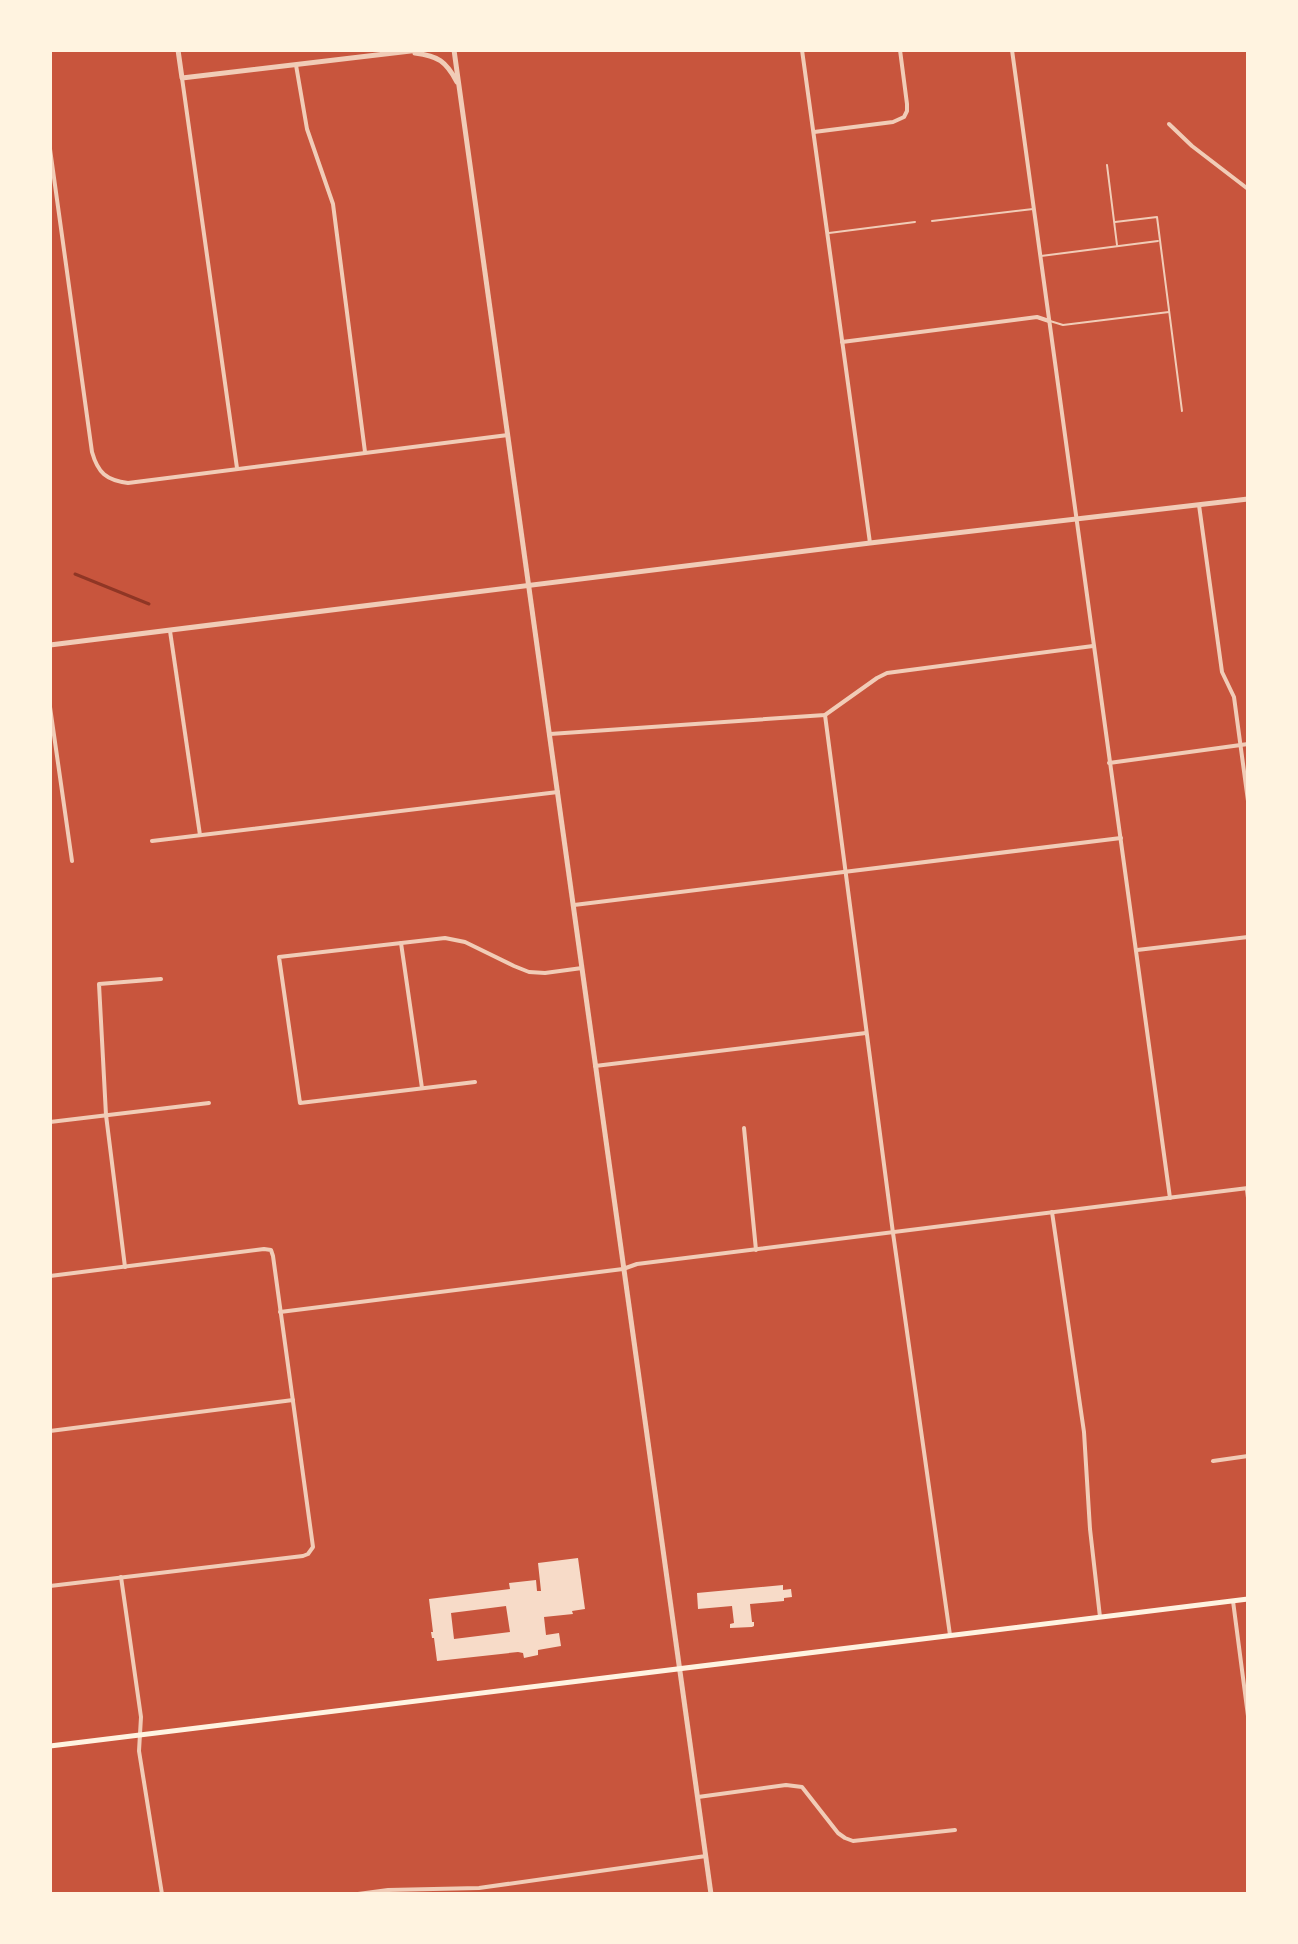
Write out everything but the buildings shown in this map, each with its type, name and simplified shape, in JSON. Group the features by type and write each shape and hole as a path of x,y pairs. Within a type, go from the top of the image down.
{"main road":[{"path":"50,1746 1248,1599"}],"street":[{"path":"178,50 237,468"},
{"path":"182,78 419,50"},
{"path":"454,50 711,1894"},
{"path":"802,50 870,543"},
{"path":"814,132 893,122 904,117 907,104 900,50"},
{"path":"1012,50 1170,1198"},
{"path":"406,52 438,58 451,70 459,85"},
{"path":"296,65 307,129 333,204 365,452"},
{"path":"1169,124 1248,189"},
{"path":"50,149 90,437 96,465 104,475 114,481 128,483 508,435"},
{"path":"842,342 1037,317 1049,321"},
{"path":"50,645 1248,499"},
{"path":"1199,505 1222,672 1234,697 1248,801"},
{"path":"170,631 200,835"},
{"path":"550,734 825,715 887,673 1093,646"},
{"path":"50,707 72,861"},
{"path":"825,715 950,1635"},
{"path":"1109,763 1248,744"},
{"path":"152,841 558,792"},
{"path":"574,905 1121,838"},
{"path":"1137,950 1248,937"},
{"path":"475,1082 300,1103 279,957 445,938 465,942 529,972 582,968"},
{"path":"401,943 422,1088"},
{"path":"125,1267 106,1115 99,984 161,979"},
{"path":"595,1066 866,1033"},
{"path":"50,1122 209,1103"},
{"path":"744,1128 756,1250"},
{"path":"280,1312 1247,1188"},
{"path":"1052,1212 1084,1432 1100,1617"},
{"path":"50,1276 271,1250 313,1543 311,1551 303,1556 50,1586"},
{"path":"50,1431 293,1400"},
{"path":"1213,1461 1248,1456"},
{"path":"121,1577 141,1717 139,1751 162,1894"},
{"path":"1233,1601 1248,1716"},
{"path":"698,1797 786,1785 802,1787 838,1833 853,1841 955,1830"},
{"path":"358,1894 388,1890 479,1888 706,1856"}],"lane":[{"path":"1107,165 1118,246"},
{"path":"932,221 1033,209"},
{"path":"1115,222 1157,217 1182,411"},
{"path":"828,233 915,222"},
{"path":"1040,256 1160,241"},
{"path":"1049,321 1063,325 1169,312"},
{"path":"1247,1188 1248,1206"}],"waterway":[{"path":"75,574 149,604"}]}
